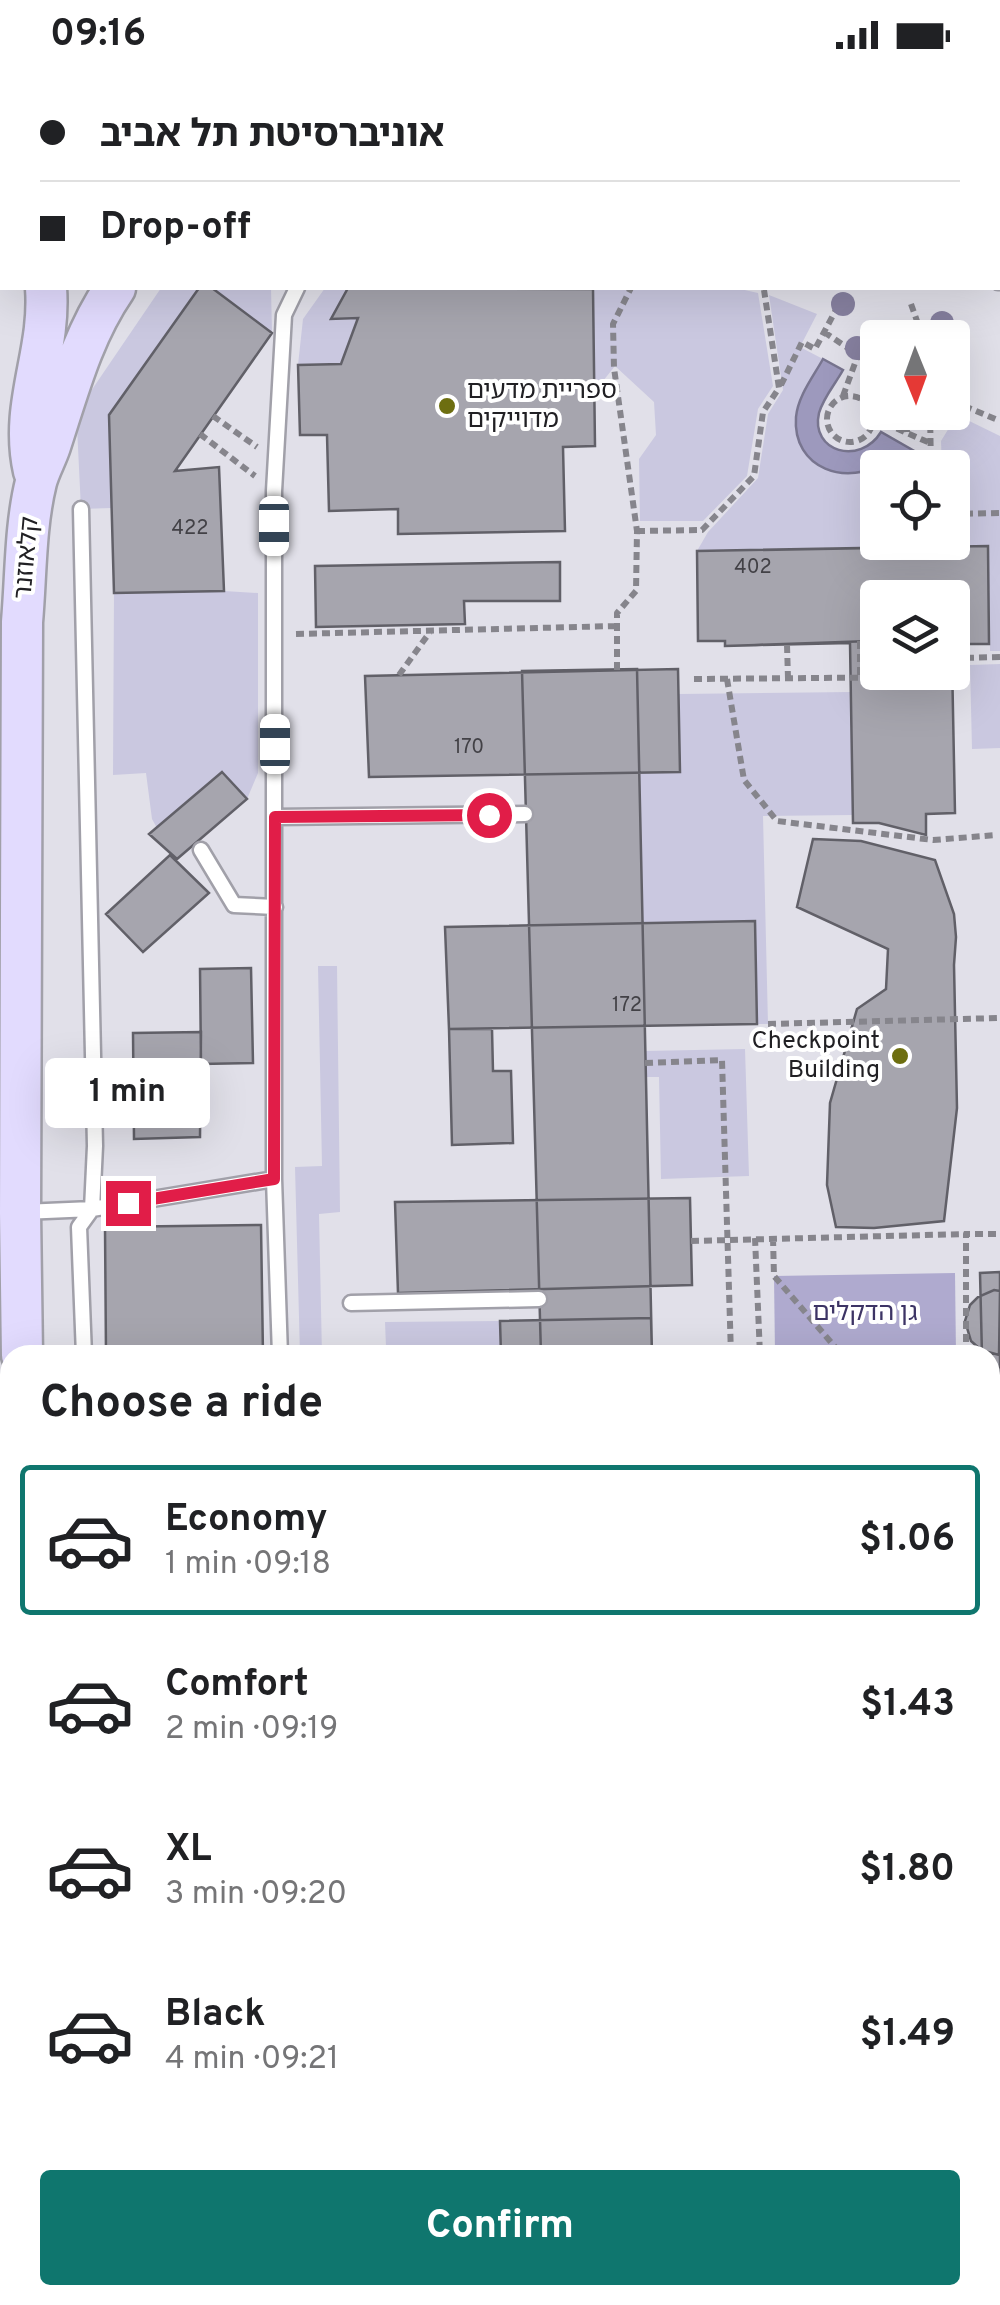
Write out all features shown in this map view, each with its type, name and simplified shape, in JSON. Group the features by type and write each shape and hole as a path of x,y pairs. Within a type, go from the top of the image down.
{"street":[{"name":"קלאוזנר","path":"36,482 28,448 29,407 42,353 46,290"},
{"name":"קלאוזנר","path":"22,1345 11,850 22,622 36,482 78,357 114,290"}],"lane":[{"path":"280,1345 274,1179 276,461 284,315 296,290"},
{"path":"81,509 95,1146 92,1209 80,1227 84,1345"},
{"path":"275,817 525,814"},
{"path":"201,850 234,905 275,907"},
{"path":"20,1213 92,1209 274,1179"},
{"path":"352,1303 539,1299"}],"path":[{"path":"617,670 617,613 636,591 636,531 614,368 613,324 630,290"},
{"path":"764,290 779,388"},
{"path":"911,304 916,320"},
{"path":"636,531 702,530 754,476 763,412 802,342 815,349 838,308"},
{"path":"824,332 858,355 842,398"},
{"path":"860,398 842,398 834,403 827,416 829,429 840,440 855,442 869,430"},
{"path":"970,408 1000,421"},
{"path":"213,416 276,461"},
{"path":"901,430 930,442"},
{"path":"930,430 930,450"},
{"path":"200,434 249,472"},
{"path":"970,514 1000,513"},
{"path":"275,634 617,626"},
{"path":"398,675 430,631"},
{"path":"787,644 788,678"},
{"path":"970,658 1000,657"},
{"path":"694,680 860,678"},
{"path":"727,679 744,780 776,821 933,840 996,836"},
{"path":"768,1024 999,1018"},
{"path":"645,1063 722,1060 731,1345"},
{"path":"966,1234 966,1345"},
{"path":"692,1241 1000,1234"},
{"path":"754,1238 759,1345"},
{"path":"773,1238 774,1276 833,1345"}],"shaded area":[{"path":"160,290 198,290 109,415 111,508 81,509 77,427 91,391"},
{"path":"215,290 271,290 272,333"},
{"path":"324,290 347,290 332,319 358,318 341,364 298,365 303,319"},
{"path":"593,290 758,293 773,386 758,409 747,476 703,521 640,521 639,459 656,435 654,402 615,366 595,391"},
{"path":"769,295 817,314 800,347 823,359 798,407 796,425 799,441 816,463 843,472 860,471 860,548 697,551 708,532 758,478 768,414 783,390"},
{"path":"823,359 843,370 819,413 818,426 829,445 839,450 861,449 881,432 912,450 860,450 860,472 825,469 803,450 797,435 797,409"},
{"path":"970,421 1000,436 1000,651 990,651 988,546 970,546 970,450 941,450 941,441 948,430 970,430"},
{"path":"114,593 258,593 258,773 247,799 222,772 157,828 152,819 146,773 113,775"},
{"path":"1000,664 1000,748 972,749 970,665"},
{"path":"851,692 853,815 763,816 768,1024 757,1024 755,921 642,923 639,772 680,771 679,694"},
{"path":"318,966 337,966 340,1212 319,1214 322,1345 300,1345 295,1167 322,1166"},
{"path":"745,1049 749,1176 661,1179 659,1077 645,1077 645,1051"},
{"path":"500,1321 501,1345 386,1345 385,1322"}],"green space":[{"name":"גן הדקלים","path":"955,1273 956,1345 775,1345 774,1276"}],"building":[{"path":"198,290 215,290 272,333 175,471 219,467 224,591 114,593 109,415"},
{"name":"ספריית מדעים מדוייקים","path":"347,290 593,290 595,446 563,447 565,531 398,534 398,509 329,511 327,435 300,435 298,365 341,364 358,318 331,319"},
{"path":"970,546 988,546 989,644 970,644 970,580 860,580 860,690 953,690 955,813 926,814 926,835 879,823 853,823 850,643 725,646 725,641 698,641 697,551 860,548 860,560 970,560"},
{"path":"970,546 988,546 989,644 970,644 970,580 860,580 860,641 725,646 725,641 698,641 697,551 860,548 860,560 970,560"},
{"path":"560,562 560,601 464,601 465,624 316,627 315,566"},
{"path":"637,669 652,1345 541,1345 522,671"},
{"path":"678,669 680,772 369,777 365,676"},
{"path":"222,772 247,799 177,859 149,834"},
{"name":"Checkpoint Building","path":"813,839 861,841 935,860 954,914 957,1108 944,1221 874,1228 836,1227 827,1185 830,1103 857,1009 886,989 888,949 797,907"},
{"path":"170,855 209,893 143,952 106,914"},
{"path":"755,921 757,1024 449,1029 445,927"},
{"path":"251,968 253,1063 201,1064 200,969"},
{"path":"449,1029 492,1029 493,1071 511,1071 513,1143 452,1145"},
{"path":"201,1032 200,1137 134,1139 133,1033"},
{"path":"690,1198 692,1285 398,1293 395,1202"},
{"path":"261,1225 263,1345 106,1345 105,1227"},
{"path":"1000,1272 1000,1345 982,1345 980,1273"},
{"path":"1000,1291 999,1345 975,1345 971,1341 965,1321 970,1305 978,1297"},
{"path":"651,1318 652,1345 501,1345 500,1321"}],"place":[{"name":"ספריית מדעים מדוייקים","path":"447,406"},
{"name":"Checkpoint Building","path":"900,1056"}],"route":[{"path":"128,1203 274,1179 275,817 489,815"}]}
